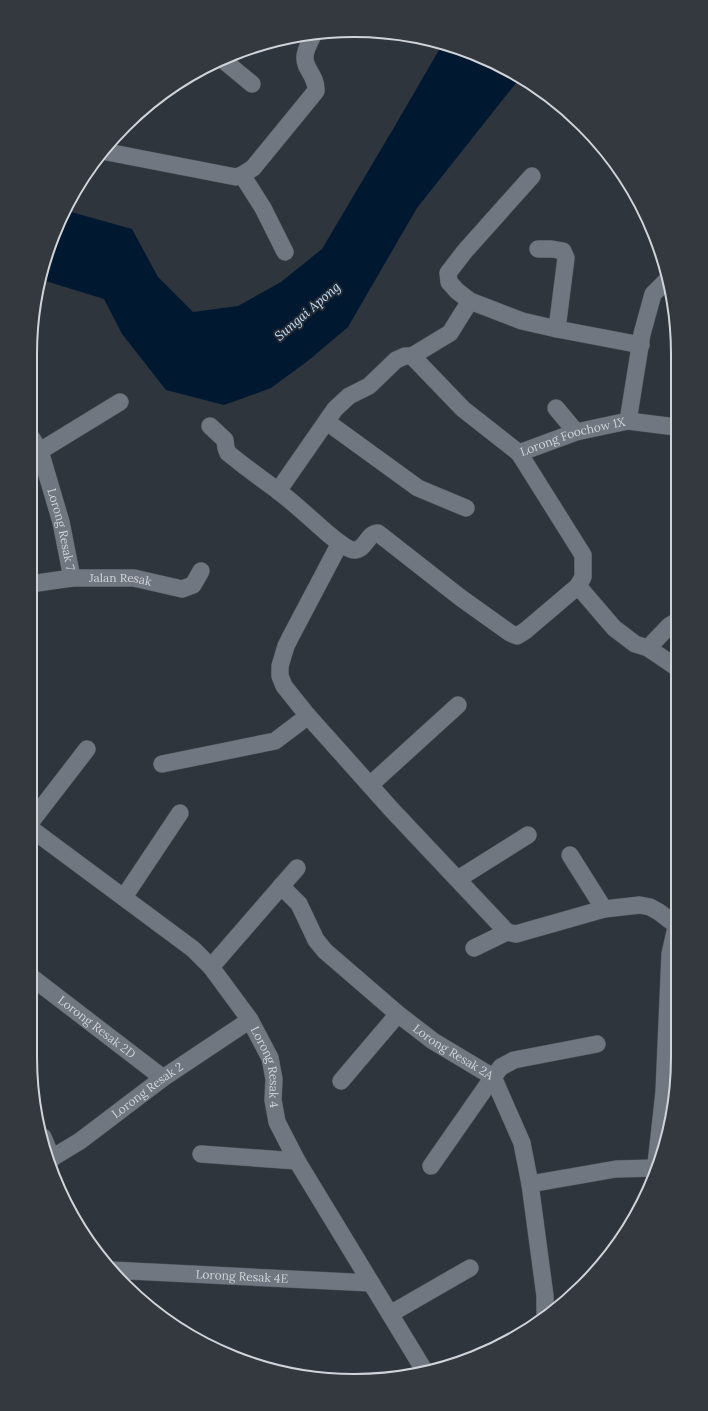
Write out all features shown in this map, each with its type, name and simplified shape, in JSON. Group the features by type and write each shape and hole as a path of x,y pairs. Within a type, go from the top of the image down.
{"street":[{"path":"110,153 236,177 242,175 253,168 316,91 315,80 305,61 305,56 311,40"},
{"path":"227,64 252,84"},
{"path":"242,175 263,208 285,252"},
{"path":"532,176 465,251 448,273 449,282 457,291 470,301 522,321 641,345"},
{"path":"538,249 563,251 566,258 557,329"},
{"path":"628,421 642,334 654,294 663,284"},
{"path":"278,491 336,409 349,396 369,386 396,360 404,356 412,356 450,333 470,301"},
{"name":"Lorong Foochow 1X","path":"412,356 463,409 519,453 576,432 628,421 671,426"},
{"path":"40,451 120,402"},
{"path":"556,408 576,432"},
{"path":"327,422 418,488 466,508"},
{"path":"210,426 225,440 228,453 278,491 340,543 348,548 357,550 363,546 374,533 378,533 467,602 510,633 517,636 525,631 578,586 583,577 583,555 519,453"},
{"name":"Lorong Resak 7","path":"37,446 40,451 61,522 72,578"},
{"path":"340,543 286,646 280,666 280,676 284,686 308,716 507,932 516,934 604,909 640,905 650,907 671,920"},
{"name":"Jalan Resak","path":"37,583 72,578 134,578 182,589 193,584 201,570"},
{"path":"578,586 614,628 635,644 648,648 671,664"},
{"path":"648,648 671,625"},
{"path":"370,785 458,705"},
{"path":"162,764 275,741 308,716"},
{"path":"37,814 87,748"},
{"path":"124,897 180,813"},
{"name":"Lorong Resak 4","path":"37,833 193,949 211,967 250,1020 270,1058 274,1079 273,1100 277,1122 297,1161 422,1367"},
{"path":"458,879 528,835"},
{"path":"570,855 604,909"},
{"path":"211,967 297,868"},
{"name":"Lorong Resak 2A","path":"281,886 299,904 316,940 325,951 398,1014 433,1041 493,1077 522,1143 530,1184 546,1309"},
{"path":"474,948 507,932"},
{"path":"658,1147 664,1092 671,949"},
{"name":"Lorong Resak 2D","path":"37,981 164,1078"},
{"path":"341,1081 398,1014"},
{"name":"Lorong Resak 2","path":"54,1158 80,1141 164,1078 250,1020"},
{"path":"431,1166 501,1067 514,1060 597,1044"},
{"path":"201,1154 297,1161"},
{"path":"530,1184 616,1169 650,1170"},
{"path":"390,1314 470,1268"},
{"name":"Lorong Resak 4E","path":"120,1270 371,1283"}],"water":[{"name":"Sungai Apong","path":"439,49 475,61 517,82 417,208 348,327 309,360 271,388 224,405 166,390 122,334 104,299 46,281 54,252 71,212 132,229 158,277 193,312 238,306 281,282 322,249"}]}
